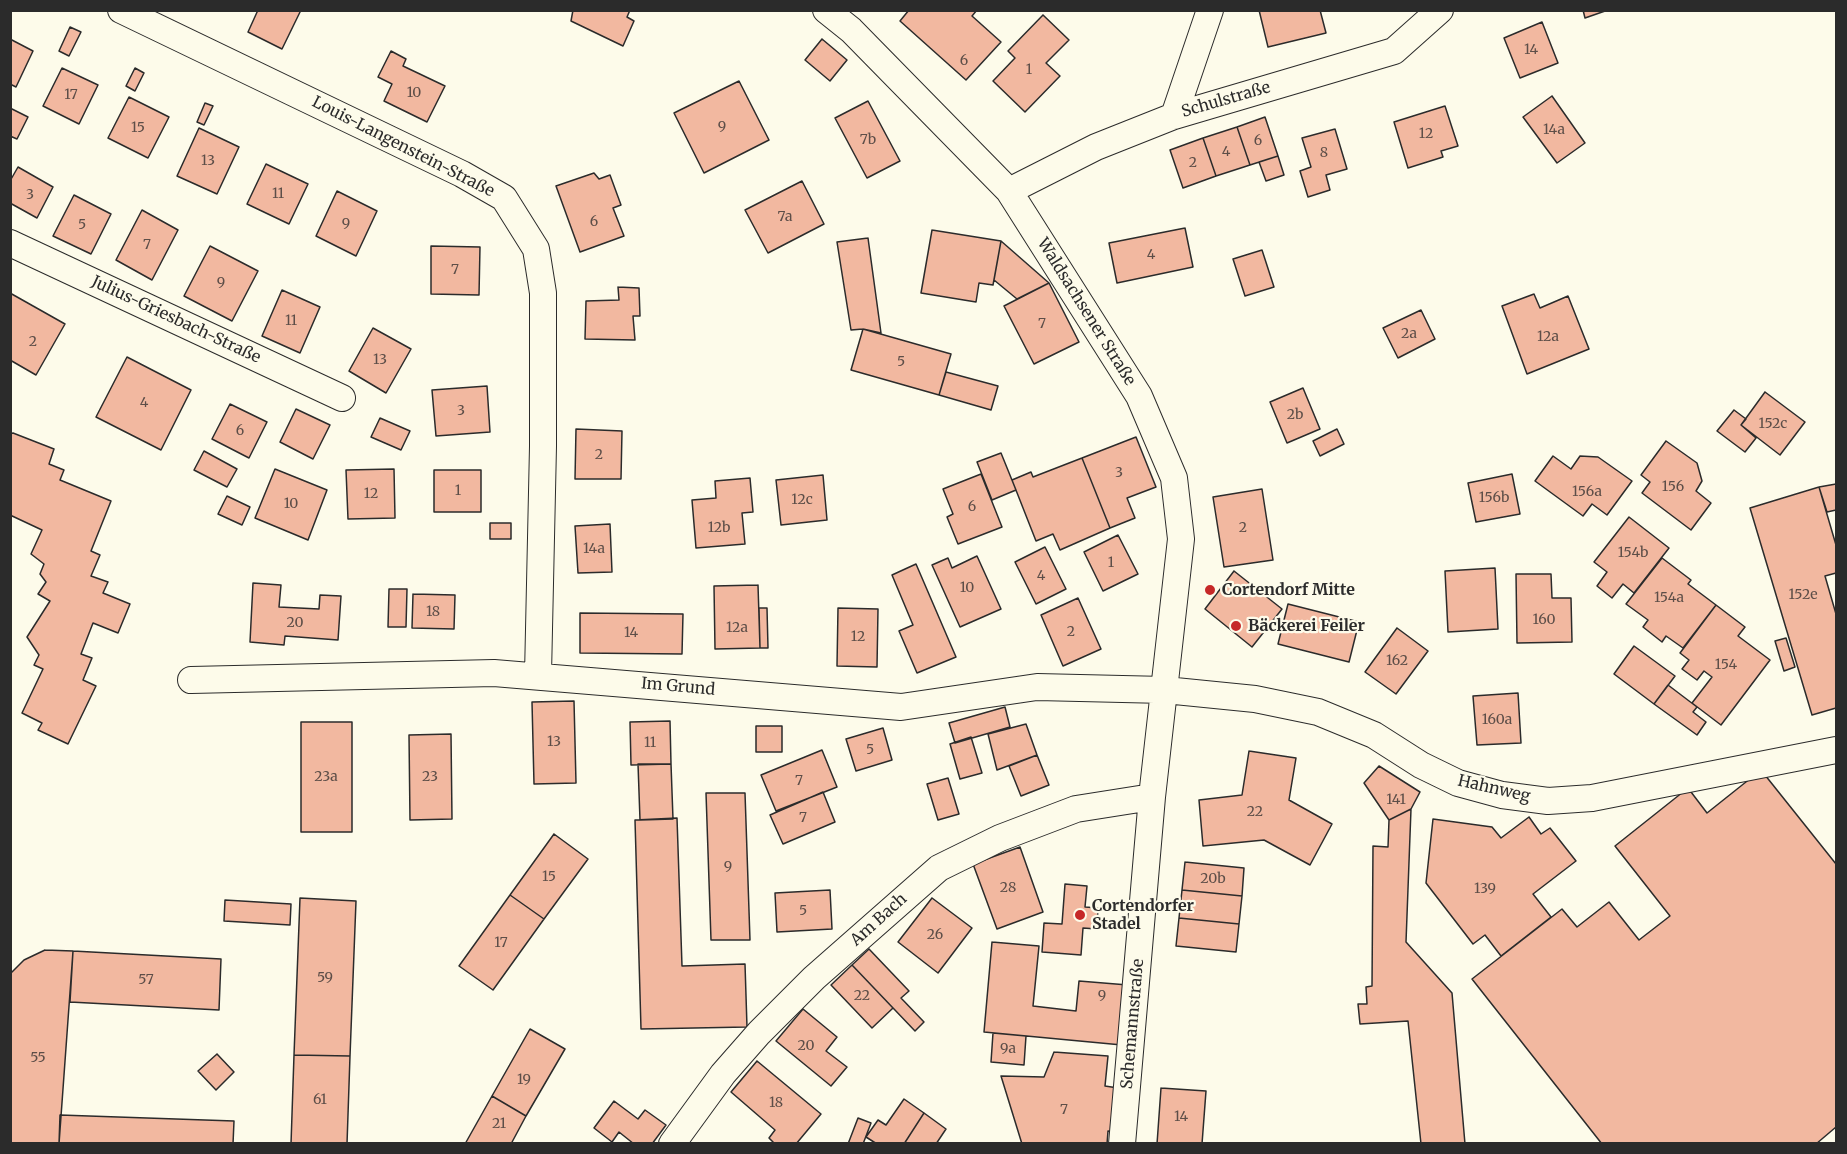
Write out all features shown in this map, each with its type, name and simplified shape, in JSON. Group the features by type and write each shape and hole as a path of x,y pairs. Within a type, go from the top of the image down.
{"street":[{"name":"Louis-Langenstein-Straße","path":"121,10 462,174 504,198 536,249 543,293 543,446 538,675"},
{"name":"Waldsachsener Straße","path":"826,10 851,30 1009,191 1139,396 1174,478 1180,539 1165,690"},
{"path":"1174,116 1210,10"},
{"name":"Schulstraße","path":"1009,191 1095,147 1174,116 1394,51 1440,10"},
{"name":"Julius-Griesbach-Straße","path":"10,243 342,398"},
{"name":"Im Grund","path":"190,680 538,675 901,707 1036,687 1165,690"},
{"name":"Hahnweg","path":"1165,690 1255,699 1318,712 1374,735 1421,765 1458,783 1502,795 1548,801 1592,798 1836,750"},
{"name":"Schemannstraße","path":"1122,1143 1152,797 1165,690"},
{"name":"Am Bach","path":"672,1143 723,1074 759,1033 814,978 939,868 1000,838 1076,809 1152,797"}],"building":[{"path":"258,10 301,10 282,49 248,32"},
{"path":"573,10 630,10 627,17 634,21 623,46 571,21"},
{"path":"909,10 977,10 972,16 1001,42 966,80 900,21"},
{"path":"1259,10 1320,10 1326,33 1268,47"},
{"path":"1583,10 1608,10 1585,18"},
{"path":"1043,15 1069,40 1046,63 1060,76 1025,112 993,81 1015,58 1008,51"},
{"path":"1542,22 1558,63 1520,78 1504,38"},
{"path":"70,27 81,32 69,56 59,51"},
{"path":"10,39 33,51 16,87 10,84"},
{"path":"822,39 847,60 830,81 805,60"},
{"path":"391,51 406,59 403,66 445,86 427,122 384,101 392,84 378,77"},
{"path":"62,68 98,85 79,124 43,106"},
{"path":"135,68 144,73 135,91 126,86"},
{"path":"739,81 769,140 704,173 674,113"},
{"path":"1552,96 1585,143 1557,163 1523,117"},
{"path":"129,97 169,117 148,158 108,138"},
{"path":"868,101 900,161 867,178 835,118"},
{"path":"205,103 213,106 204,125 197,122"},
{"path":"1445,106 1458,146 1441,151 1443,157 1408,168 1394,122"},
{"path":"10,108 28,117 17,139 10,136"},
{"path":"1265,117 1278,156 1250,165 1237,127"},
{"path":"1237,127 1250,165 1216,176 1203,138"},
{"path":"199,128 239,147 217,194 177,176"},
{"path":"1335,129 1347,169 1326,175 1330,190 1308,197 1300,171 1311,167 1302,138"},
{"path":"1203,138 1216,176 1183,188 1170,150"},
{"path":"1278,156 1284,175 1266,181 1259,162"},
{"path":"266,164 308,184 289,224 247,204"},
{"path":"18,167 53,187 37,218 10,203 10,181"},
{"path":"594,173 599,179 610,175 621,205 613,208 624,236 580,252 556,186"},
{"path":"802,181 824,224 768,253 745,210"},
{"path":"337,191 377,211 356,256 316,236"},
{"path":"74,195 111,214 91,254 53,236"},
{"path":"142,210 178,230 152,280 116,260"},
{"path":"1185,228 1193,267 1117,283 1109,243"},
{"path":"932,230 1001,241 993,285 979,283 976,302 921,293"},
{"path":"868,238 881,333 863,329 851,330 837,242"},
{"path":"1001,241 1049,283 1017,299 994,280"},
{"path":"210,246 258,271 232,321 184,296"},
{"path":"431,246 480,247 479,295 431,294"},
{"path":"1262,250 1274,287 1245,296 1233,259"},
{"path":"1049,283 1079,342 1034,364 1004,306"},
{"path":"618,287 639,288 640,316 633,316 635,340 585,339 586,301 619,300"},
{"path":"282,290 320,307 300,353 262,336"},
{"path":"10,293 65,324 36,375 10,360"},
{"path":"1534,294 1540,308 1568,296 1589,349 1527,374 1502,306"},
{"path":"1421,310 1435,339 1398,358 1383,328"},
{"path":"373,328 411,349 386,393 349,371"},
{"path":"863,329 951,354 939,395 851,370"},
{"path":"127,357 191,390 161,450 96,417"},
{"path":"946,372 998,386 991,410 939,395"},
{"path":"487,386 490,432 436,436 432,390"},
{"path":"1303,388 1320,429 1287,443 1270,402"},
{"path":"1765,392 1805,422 1780,455 1741,425"},
{"path":"230,404 267,422 249,458 212,439"},
{"path":"296,409 330,425 313,459 280,442"},
{"path":"1734,410 1746,419 1741,425 1756,438 1745,452 1717,431"},
{"path":"380,418 410,431 401,450 371,437"},
{"path":"576,429 622,431 621,479 575,479"},
{"path":"1337,429 1344,444 1320,456 1313,441"},
{"path":"13,433 54,449 49,464 64,470 60,480 111,501 91,551 100,555 91,576 108,582 103,593 130,604 118,633 93,623 81,654 92,658 83,680 96,686 68,744 38,730 42,723 22,713 43,669 34,665 39,655 27,637 50,601 38,594 46,582 40,574 44,564 31,554 42,530 10,515 10,434"},
{"path":"1136,437 1156,487 1127,498 1135,518 1110,528 1082,458"},
{"path":"1666,441 1697,463 1702,481 1696,491 1711,503 1691,530 1642,493 1650,482 1641,475"},
{"path":"204,451 237,469 227,487 194,470"},
{"path":"1001,453 1016,490 992,500 977,462"},
{"path":"1553,456 1571,469 1580,456 1598,457 1632,481 1607,515 1592,504 1583,516 1535,481"},
{"path":"1082,458 1110,528 1060,550 1053,534 1036,541 1012,480 1031,472 1033,477"},
{"path":"275,469 327,490 308,540 255,518"},
{"path":"394,469 395,518 348,519 346,470"},
{"path":"434,470 481,470 481,512 434,512"},
{"path":"981,474 1002,527 958,544 947,517 953,514 943,489"},
{"path":"1512,474 1520,514 1476,522 1468,483"},
{"path":"823,475 827,520 781,525 776,480"},
{"path":"750,478 753,512 742,513 745,544 696,548 692,500 716,498 715,481"},
{"path":"1836,484 1836,510 1827,512 1819,487"},
{"path":"1819,487 1836,545 1836,573 1825,576 1836,614 1836,708 1812,715 1750,508"},
{"path":"1262,489 1273,560 1224,567 1213,497"},
{"path":"227,496 250,507 242,525 218,514"},
{"path":"1629,517 1669,548 1634,593 1623,584 1612,598 1597,586 1607,572 1594,562"},
{"path":"490,523 511,523 511,539 490,539"},
{"path":"610,524 612,572 578,573 575,526"},
{"path":"1118,535 1138,574 1103,591 1084,552"},
{"path":"1045,547 1066,589 1036,604 1015,562"},
{"path":"977,556 1001,609 960,627 932,565 948,558 952,568"},
{"path":"1662,558 1691,580 1688,584 1716,605 1683,648 1666,636 1662,642 1643,627 1648,620 1626,604"},
{"path":"916,564 956,657 917,673 899,631 913,625 892,575"},
{"path":"1495,568 1498,629 1448,632 1445,571"},
{"path":"1234,571 1282,609 1252,647 1205,609"},
{"path":"1516,574 1551,574 1552,598 1571,598 1572,642 1517,643"},
{"path":"253,583 281,585 279,607 319,609 320,595 341,596 338,640 285,636 284,645 250,642"},
{"path":"758,585 760,648 715,649 714,586"},
{"path":"389,589 407,589 406,627 388,627"},
{"path":"413,594 455,595 454,629 412,628"},
{"path":"1078,598 1101,649 1063,666 1041,615"},
{"path":"1288,604 1359,622 1349,662 1278,644"},
{"path":"1716,605 1745,627 1738,636 1770,660 1721,725 1692,703 1712,677 1704,671 1697,680 1682,669 1689,660 1680,653"},
{"path":"759,608 767,608 768,648 760,648"},
{"path":"838,608 878,609 877,667 837,666"},
{"path":"580,613 683,614 682,654 580,653"},
{"path":"1397,628 1428,651 1396,694 1365,672"},
{"path":"1786,638 1795,667 1784,671 1775,641"},
{"path":"1634,646 1675,676 1654,704 1614,674"},
{"path":"1668,685 1697,707 1693,712 1706,722 1697,735 1654,704"},
{"path":"1518,693 1521,743 1477,745 1473,696"},
{"path":"574,701 576,783 534,784 532,702"},
{"path":"1005,707 1010,727 955,743 949,723"},
{"path":"670,721 671,764 631,765 630,722"},
{"path":"301,722 352,722 352,832 301,832"},
{"path":"1026,724 1037,755 997,770 988,734"},
{"path":"756,726 782,726 782,752 756,752"},
{"path":"883,728 892,760 856,771 846,739"},
{"path":"451,734 452,819 410,820 409,735"},
{"path":"971,737 982,773 960,779 950,744"},
{"path":"822,750 837,787 776,811 761,775"},
{"path":"1249,751 1296,758 1289,800 1332,824 1310,865 1264,840 1203,846 1199,800 1242,795"},
{"path":"1037,755 1049,785 1021,796 1009,766"},
{"path":"638,764 671,764 673,819 640,820"},
{"path":"1379,766 1420,792 1411,809 1389,820 1364,783"},
{"path":"1761,770 1836,864 1836,1127 1816,1144 1602,1144 1472,979 1562,909 1577,927 1609,902 1639,940 1670,916 1615,846 1688,788 1707,813"},
{"path":"948,778 959,814 938,820 927,784"},
{"path":"823,792 835,822 783,844 770,815"},
{"path":"706,793 745,793 750,940 711,940"},
{"path":"1411,809 1406,942 1452,993 1465,1144 1421,1144 1408,1021 1360,1024 1358,1004 1367,1004 1366,987 1372,986 1373,846 1388,847 1389,820"},
{"path":"1529,817 1541,834 1550,828 1576,861 1533,894 1551,917 1501,956 1485,935 1473,944 1426,883 1433,819 1492,827 1501,838"},
{"path":"677,818 682,966 745,964 747,1027 641,1029 635,820"},
{"path":"554,834 588,859 544,919 510,895"},
{"path":"1020,847 1043,912 997,929 973,864"},
{"path":"1185,862 1244,868 1242,896 1182,890"},
{"name":"Cortendorfer Stadel","path":"1065,884 1087,886 1085,907 1098,908 1097,929 1083,928 1081,955 1042,952 1044,923 1062,924"},
{"path":"830,890 832,929 777,932 775,893"},
{"path":"1182,890 1242,896 1239,924 1179,918"},
{"path":"510,895 544,919 493,990 459,966"},
{"path":"300,898 356,901 350,1056 294,1055"},
{"path":"932,898 972,928 938,973 898,942"},
{"path":"225,900 291,904 290,925 224,921"},
{"path":"1179,918 1239,924 1236,952 1176,946"},
{"path":"992,942 1039,946 1033,1006 1076,1011 1079,981 1128,985 1122,1045 984,1032"},
{"path":"869,949 909,991 901,998 924,1022 915,1031 852,965"},
{"path":"45,950 73,951 59,1144 10,1144 10,974 24,960"},
{"path":"73,951 221,959 219,1010 70,1002"},
{"path":"852,965 893,1008 872,1028 831,985"},
{"path":"803,1009 837,1037 826,1051 847,1067 831,1086 776,1041"},
{"path":"530,1029 565,1049 526,1116 492,1096"},
{"path":"993,1033 1026,1036 1024,1065 991,1062"},
{"path":"1054,1052 1108,1056 1105,1086 1118,1088 1114,1132 1108,1131 1107,1144 1022,1144 1001,1076 1044,1077"},
{"path":"217,1054 234,1072 216,1090 198,1071"},
{"path":"294,1055 350,1056 347,1144 291,1144"},
{"path":"757,1061 821,1114 796,1144 775,1144 769,1138 775,1130 731,1092"},
{"path":"1161,1088 1206,1091 1202,1144 1157,1144"},
{"path":"492,1096 526,1116 511,1144 465,1144"},
{"path":"904,1099 924,1113 904,1144 877,1144 866,1137 878,1120 886,1125"},
{"path":"614,1101 638,1119 645,1110 666,1125 652,1144 634,1144 619,1132 612,1142 594,1128"},
{"path":"924,1113 946,1129 936,1144 904,1144"},
{"path":"60,1115 234,1121 233,1144 59,1144"},
{"path":"858,1118 871,1123 863,1144 848,1144"}],"place":[{"name":"Cortendorf Mitte","path":"1210,590"},
{"name":"Bäckerei Feiler","path":"1236,626"},
{"name":"Cortendorfer Stadel","path":"1080,915"}]}
